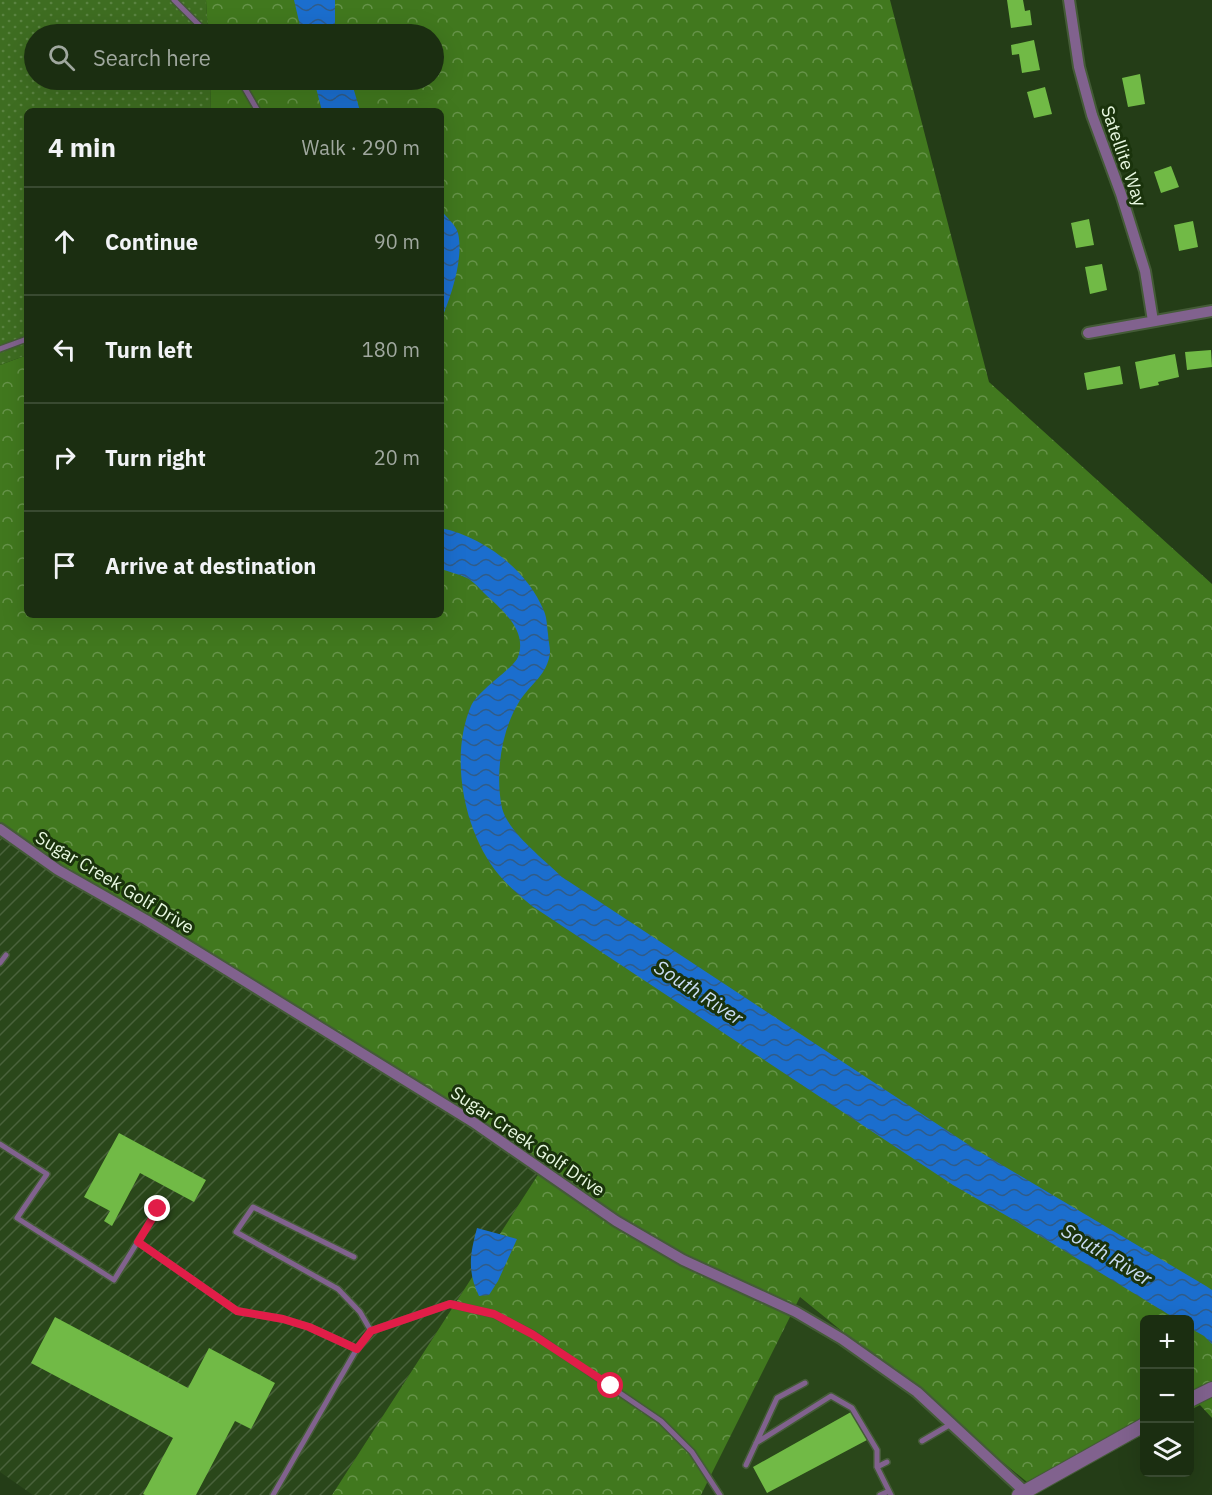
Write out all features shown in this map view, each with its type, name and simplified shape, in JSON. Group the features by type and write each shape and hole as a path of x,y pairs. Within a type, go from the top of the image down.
{"street":[{"name":"Satellite Way","path":"1069,0 1079,67 1095,124 1121,194 1145,271 1153,321"},
{"path":"1088,333 1212,311"},
{"name":"Sugar Creek Golf Drive","path":"0,829 58,870 146,920 473,1122 616,1221 683,1260 796,1312 842,1339 917,1392 1021,1494"},
{"path":"1194,1398 1212,1389"},
{"path":"1021,1494 1140,1427"}],"lane":[{"path":"174,0 198,24"},
{"path":"246,90 256,108"},
{"path":"0,349 24,340"},
{"path":"0,963 6,955"},
{"path":"0,1144 47,1174 17,1218 114,1280 158,1209"},
{"path":"354,1257 253,1207 236,1232 338,1289 360,1312 371,1331"},
{"path":"138,1242 237,1311 283,1319 309,1327 357,1349"},
{"path":"273,1495 357,1349 371,1331 450,1304 494,1314 532,1334 661,1421 692,1452 720,1495"},
{"path":"746,1465 777,1398 805,1383"},
{"path":"756,1443 831,1396 852,1408 877,1450 877,1467 890,1493 880,1495"},
{"path":"922,1441 951,1424"},
{"path":"877,1467 887,1462"}],"shaded area":[{"path":"0,0 206,0 207,24 24,24 24,90 210,90 211,108 24,108 24,356 0,365"},
{"path":"0,826 541,1170 332,1495 33,1495 0,1472"},
{"path":"800,1297 1038,1491 1032,1495 701,1495"}],"green space":[{"path":"206,0 890,0 989,382 1212,584 1212,1418 1200,1405 1194,1408 1194,1315 1140,1315 1140,1436 1038,1491 800,1297 701,1495 332,1495 541,1170 133,914 0,826 0,365 24,356 24,618 444,618 444,108 211,108 210,90 444,90 444,24 207,24"}],"water":[{"path":"294,0 335,0 335,24 300,24"},
{"path":"317,90 354,90 359,108 321,108"},
{"path":"444,214 457,230 459,243 458,265 444,312"},
{"name":"South River","path":"444,529 457,532 488,547 515,569 527,582 546,617 549,660 542,673 519,702 508,726 501,754 499,782 502,808 519,836 562,877 975,1149 1212,1290 1212,1344 1194,1330 1194,1315 1169,1315 953,1185 532,906 507,884 487,858 469,817 461,771 461,748 464,726 471,706 481,693 515,662 520,647 519,638 505,613 469,579 444,570"},
{"path":"477,1228 517,1239 489,1295 479,1296 471,1270 471,1254"}],"building":[{"path":"1007,0 1023,0 1025,11 1030,10 1032,25 1011,28"},
{"path":"1034,40 1040,70 1022,73 1019,54 1012,55 1011,45"},
{"path":"1140,74 1145,104 1128,107 1122,78"},
{"path":"1045,87 1052,114 1034,118 1027,92"},
{"path":"1171,166 1179,187 1161,193 1154,172"},
{"path":"1089,219 1094,245 1076,248 1071,223"},
{"path":"1193,221 1198,247 1179,251 1174,225"},
{"path":"1102,264 1107,290 1090,294 1085,267"},
{"path":"1211,350 1212,367 1187,370 1185,352"},
{"path":"1175,354 1179,377 1140,389 1135,362"},
{"path":"1120,366 1123,384 1087,390 1084,373"},
{"path":"119,1133 206,1180 194,1202 140,1173 112,1226 104,1221 110,1211 84,1197"},
{"path":"55,1317 188,1388 209,1348 275,1383 251,1429 235,1421 196,1495 145,1495 143,1494 173,1438 31,1363"},
{"path":"851,1412 867,1440 767,1493 753,1467"}],"route":[{"path":"158,1209 138,1242 237,1311 283,1319 309,1327 357,1349 371,1331 450,1304 494,1314 532,1334 611,1386"}]}
